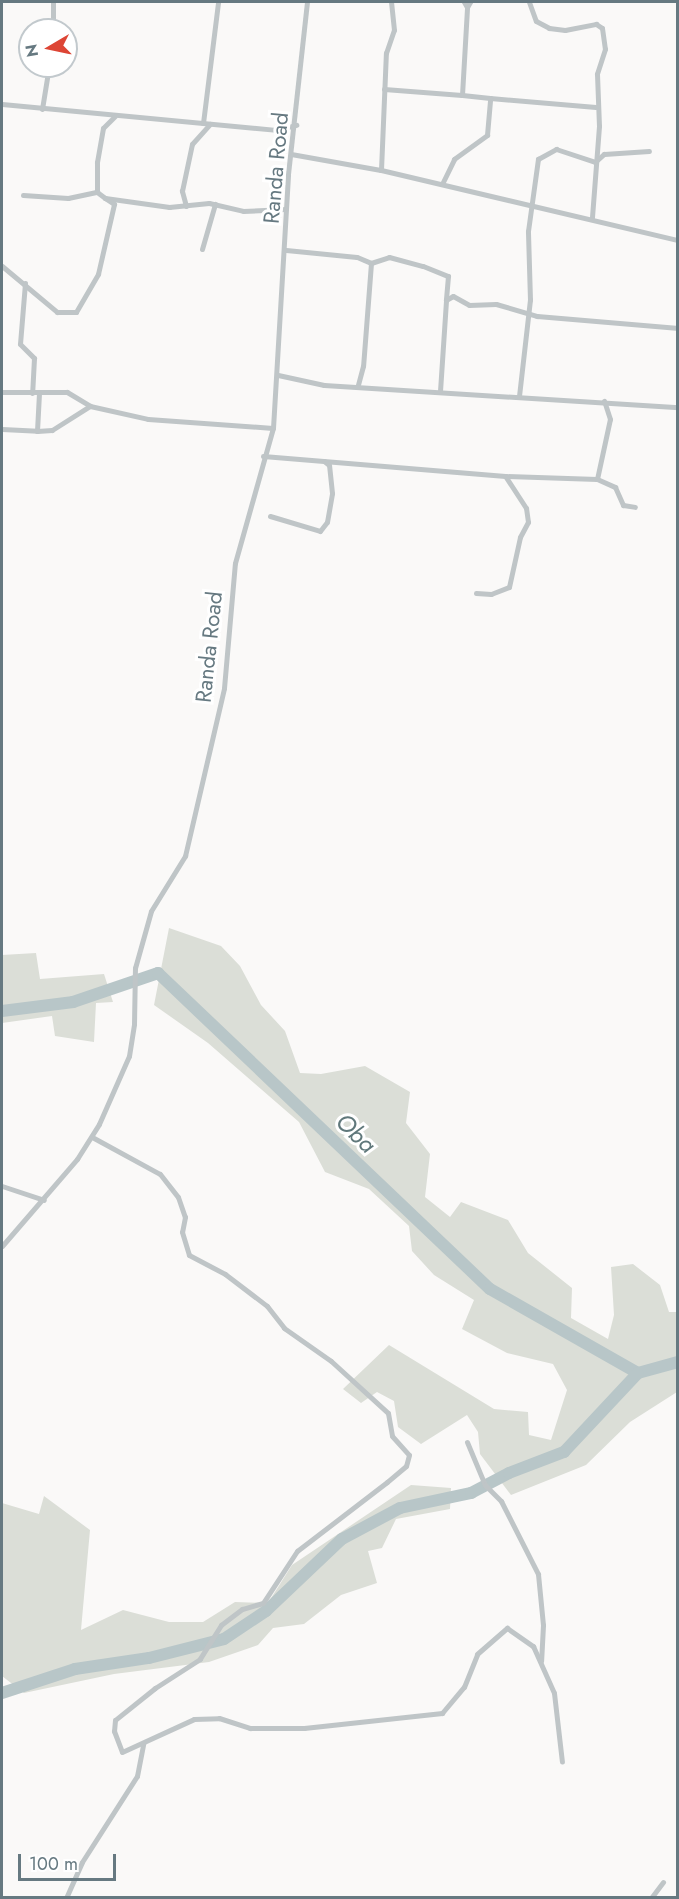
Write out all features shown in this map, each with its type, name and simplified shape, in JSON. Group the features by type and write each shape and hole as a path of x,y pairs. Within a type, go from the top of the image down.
{"street":[{"path":"53,2 53,18"},
{"path":"186,206 182,191 192,144 207,123 218,2"},
{"name":"Randa Road","path":"2,1246 44,1200 92,1137 129,1056 134,1024 135,968 151,911 185,856 224,688 235,563 263,456 273,428 286,250 286,208 307,2"},
{"path":"381,170 386,53 394,30 391,2"},
{"path":"529,2 536,21 549,28 565,30 596,24 602,28 604,49 597,74 596,107 599,126 592,218"},
{"path":"462,95 468,3"},
{"path":"42,110 47,78"},
{"path":"384,89 596,107"},
{"path":"442,184 454,159 487,135 490,98"},
{"path":"2,104 42,110 276,130 296,125"},
{"path":"97,192 103,128 115,116"},
{"path":"519,396 527,313 532,204 538,159 561,149 595,162"},
{"path":"595,162 604,154 649,151"},
{"path":"291,154 381,170 678,240"},
{"path":"2,266 57,312 76,312 98,274 114,204 97,192 68,198 23,195"},
{"path":"105,198 186,206 215,204 243,211 286,208"},
{"path":"202,249 215,204"},
{"path":"286,250 357,257 371,263 389,257 448,276 440,391"},
{"path":"358,385 363,366 371,263"},
{"path":"25,283 20,344 34,358 32,393"},
{"path":"446,300 453,296 469,305 496,304 527,313 678,328"},
{"path":"278,375 324,385 358,385 678,407"},
{"path":"2,392 67,392 90,406 148,419 273,428"},
{"path":"37,431 39,393"},
{"path":"597,479 610,419 604,401"},
{"path":"2,429 52,430 90,406"},
{"path":"263,456 505,476 597,479 615,488 623,505 634,507"},
{"path":"270,516 320,531 327,522 332,493 329,465 322,460"},
{"path":"476,593 490,594 509,587 520,537 528,522 526,508 505,476"},
{"path":"92,1137 160,1174 178,1197 185,1217 182,1232 189,1255 225,1274 267,1306 284,1328 331,1361 387,1413 392,1436 409,1455 406,1466 297,1551 263,1603 242,1609 220,1625 200,1659 155,1688 115,1720 114,1731 122,1752 195,1719 219,1718 249,1728 304,1728 442,1713 464,1687 477,1653 507,1628 533,1646 554,1693 562,1762"},
{"path":"2,1185 44,1200"},
{"path":"467,1443 485,1485 501,1501 538,1574 543,1625 541,1662"},
{"path":"66,1898 82,1862 137,1776 143,1744"},
{"path":"651,1898 663,1882"}],"shaded area":[{"path":"169,928 221,946 240,966 261,1005 285,1031 300,1073 321,1074 365,1066 410,1092 406,1123 430,1154 425,1197 450,1217 461,1202 508,1220 528,1253 572,1288 571,1318 608,1339 614,1315 611,1267 633,1264 660,1285 669,1312 677,1312 677,1392 630,1422 586,1465 511,1495 480,1454 478,1432 467,1415 421,1444 398,1427 394,1401 377,1392 361,1403 343,1389 389,1345 494,1409 528,1412 529,1435 551,1440 567,1390 553,1364 507,1353 462,1329 474,1300 434,1275 412,1251 409,1226 369,1189 325,1172 299,1122 208,1043 154,1005"},
{"path":"36,953 40,979 104,974 113,1002 96,1003 94,1042 55,1036 52,1016 2,1023 2,955"},
{"path":"411,1485 451,1488 450,1509 396,1519 382,1548 368,1551 377,1583 341,1595 304,1624 273,1628 258,1645 209,1662 114,1674 24,1693 2,1676 2,1503 39,1514 44,1496 90,1530 81,1630 123,1610 169,1622 203,1622 235,1602 268,1603 292,1565"}],"waterway":[{"name":"Oba","path":"2,1011 73,1002 158,973 490,1289 638,1373 678,1362"},
{"path":"2,1693 75,1669 149,1658 224,1639 266,1611 342,1539 400,1508 471,1493 509,1473 564,1452 638,1373"}]}
